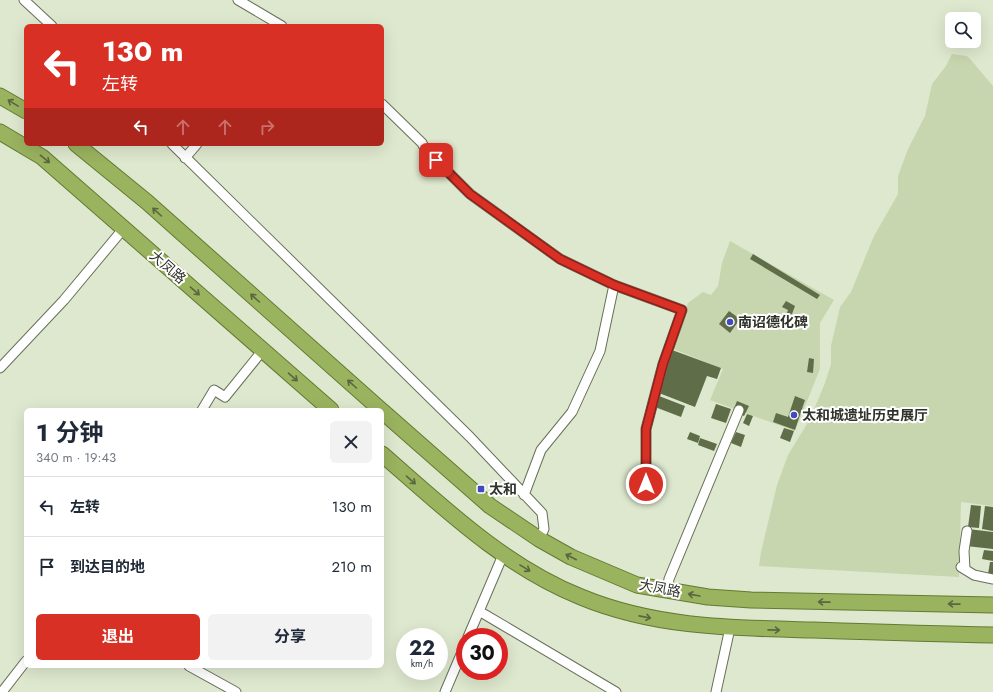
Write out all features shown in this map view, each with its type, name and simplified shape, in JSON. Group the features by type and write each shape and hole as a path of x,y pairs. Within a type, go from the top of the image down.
{"highway":[{"path":"0,96 24,110"},
{"name":"大凤路","path":"0,132 42,157 329,408"},
{"name":"大凤路","path":"78,146 147,202 380,408"},
{"name":"大凤路","path":"384,412 490,506 538,539 594,568 638,585 708,597 751,600 993,605"},
{"path":"384,456 466,528 503,555 580,597 628,614 730,628 993,635"}],"street":[{"path":"24,0 50,24"},
{"path":"238,0 279,24"},
{"path":"384,106 422,143 425,149 470,194 560,259 614,285 682,310 663,364 646,429 646,497"},
{"path":"174,146 470,437 542,513 544,529 538,539"},
{"path":"185,158 195,146"},
{"path":"0,368 64,300 124,228"},
{"path":"524,494 541,450 572,412 600,351 614,285"},
{"path":"203,408 214,390 225,397 263,350"},
{"path":"667,590 668,579 739,410"},
{"path":"967,531 962,567 974,576 993,579"},
{"path":"472,628 503,555"},
{"path":"479,611 616,692"},
{"path":"716,692 730,628"},
{"path":"2,692 24,664"},
{"path":"445,692 456,666"},
{"path":"192,668 218,688 236,692"}],"green space":[{"path":"952,54 967,56 993,86 993,506 961,502 959,577 759,566 777,485 788,455 810,419 831,364 831,346 840,307 851,292 874,236 898,194 898,176 908,149 925,116 932,84 946,66"},
{"name":"南诏德化碑","path":"730,241 834,300 820,323 820,369 795,431 710,400 723,369 671,348 688,303 703,292 711,295 718,286 722,263"}],"building":[{"path":"753,254 820,295 817,299 750,259"},
{"path":"786,301 795,306 789,322 784,321 788,310 782,307"},
{"path":"729,311 740,319 730,333 719,324"},
{"path":"672,350 721,368 717,379 707,376 695,407 659,393"},
{"path":"809,358 814,359 813,373 807,372"},
{"path":"659,396 685,406 681,417 655,407"},
{"name":"太和城遗址历史展厅","path":"795,396 805,400 795,430 773,422 776,413 788,417"},
{"path":"737,401 749,406 744,416 733,411"},
{"path":"716,404 731,409 726,423 711,418"},
{"path":"747,414 753,416 749,426 743,423"},
{"path":"784,428 794,431 790,442 780,438"},
{"path":"690,432 700,436 698,443 687,439"},
{"path":"736,432 745,435 741,447 731,443"},
{"path":"700,438 717,444 714,451 698,445"},
{"path":"971,505 981,506 979,528 968,527"},
{"path":"985,506 993,507 993,531 982,529"},
{"path":"968,529 993,532 993,549 966,546"},
{"path":"984,550 993,551 993,561 982,559"},
{"path":"990,562 993,562 993,574 988,574"}],"place":[{"name":"南诏德化碑","path":"730,322"},
{"name":"太和城遗址历史展厅","path":"794,415"},
{"name":"太和","path":"481,489"}],"route":[{"path":"436,160 470,194 560,259 614,285 682,310 663,364 646,429 646,484"}]}
